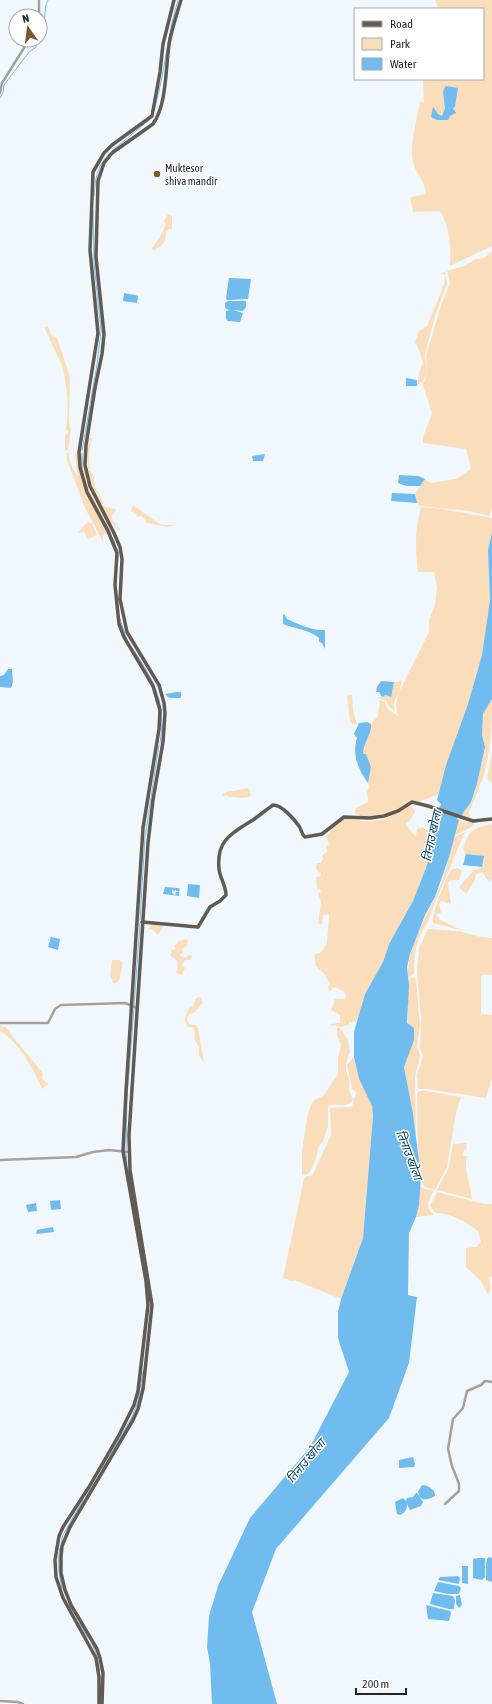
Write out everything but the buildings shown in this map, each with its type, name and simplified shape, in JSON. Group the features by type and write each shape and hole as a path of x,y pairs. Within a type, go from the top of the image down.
{"main road":[{"path":"99,1704 99,1677 96,1658 63,1598 58,1584 54,1563 58,1538 63,1527 89,1487 119,1435 134,1405 138,1391 148,1305 146,1281 123,1151 144,828 159,730 160,710 153,686 124,637 119,624 115,591 116,553 108,531 87,492 80,467 79,452 98,333 90,250 93,172 98,162 108,149 152,116 165,33 174,0"},
{"path":"102,1704 103,1673 100,1658 97,1649 65,1590 61,1573 60,1557 62,1546 70,1527 133,1420 138,1409 143,1389 152,1305 128,1152 148,836 163,742 165,708 159,685 127,632 120,599 122,559 120,548 90,486 85,469 85,452 102,354 103,338 102,306 96,257 98,181 104,163 112,153 156,120 162,95 170,40 181,0"},
{"path":"137,921 198,927 210,907 226,895 220,873 219,861 226,838 273,805 276,805 282,809 298,825 302,836 305,837 322,834 344,817 370,818 384,816 398,812 412,802 473,821 492,819"}],"street":[{"path":"0,93 2,83 23,48"},
{"path":"0,1023 48,1023 55,1009 61,1005 125,1003 136,1008"},
{"path":"0,1160 76,1156 109,1150 128,1152"},
{"path":"445,1504 459,1492 459,1484 448,1450 453,1419 463,1408 467,1391 481,1386 486,1381 492,1382"},
{"path":"0,1702 18,1702 23,1704"}],"green space":[{"path":"435,0 492,0 492,246 450,266 448,230 440,211 413,212 410,197 426,194 424,184 416,170 412,156 415,124 420,102 424,102 423,80 484,80 484,8 438,8"},
{"path":"168,214 172,216 172,229 169,229 166,232 165,241 153,251 152,248 160,237 166,224 164,221"},
{"path":"492,251 492,508 489,516 469,511 420,506 417,503 415,494 424,478 430,483 456,479 471,469 466,449 423,443 423,437 432,413 422,383 424,382 427,374 423,381 417,386 419,373 423,363 415,342 419,331 427,326 444,285 445,275 441,273 445,272 447,284 435,316 425,355 427,373 426,356 442,302 450,284 447,271 464,266 476,259 484,258"},
{"path":"48,326 51,335 57,338 70,377 69,421 71,429 68,450 65,451 65,435 68,431 66,429 68,404 65,377 60,361 44,327"},
{"path":"89,438 92,438 90,445 90,470 93,474 95,487 104,503 100,504 93,488 89,472 87,455"},
{"path":"66,452 68,453 72,467 78,478 75,455 77,452 83,453 87,483 113,534 109,536 108,533 103,535 103,542 85,508 67,460"},
{"path":"133,505 161,525 177,525 167,527 146,523 146,520 141,516 137,517 136,513 131,511"},
{"path":"101,506 116,509 114,514 111,515 113,521 120,529 119,531 112,523 110,523"},
{"path":"421,507 436,508 492,518 492,532 488,550 490,600 482,655 468,704 446,765 439,794 419,802 410,801 391,812 367,818 355,813 356,808 368,802 367,792 371,767 363,754 363,745 369,735 371,724 378,716 380,700 385,702 388,709 398,716 396,705 398,694 429,632 429,620 435,605 437,588 434,572 418,572 416,540"},
{"path":"88,522 92,523 97,535 88,539 84,532 77,533"},
{"path":"400,680 402,681 394,706 394,711 386,701 378,698 386,695 390,697 394,682 399,682"},
{"path":"352,695 353,710 357,725 350,722 347,696"},
{"path":"492,699 488,758 483,778 469,813 470,818 477,820 475,821 461,816 471,802 477,784 485,747 482,735 483,714"},
{"path":"492,751 492,783 487,779"},
{"path":"249,788 251,795 246,798 228,797 227,795 223,796 222,794 227,792"},
{"path":"409,805 415,812 406,824 412,833 416,836 417,829 422,827 432,833 432,848 426,868 413,901 389,944 383,962 365,994 358,1019 352,1023 349,1022 349,1025 340,1027 330,1025 340,1023 340,1015 331,1010 335,999 345,999 346,995 343,991 334,987 329,992 328,986 330,985 325,975 316,966 314,954 320,953 327,944 329,914 323,915 322,925 318,923 321,902 318,893 321,892 320,889 317,889 316,877 321,876 321,872 318,872 316,869 317,863 321,863 323,859 322,855 327,852 326,846 329,845 326,836 341,820 349,818 360,821 376,821 388,818"},
{"path":"459,820 462,822 473,822 475,825 454,836"},
{"path":"492,824 492,879 489,882 482,872 476,875 474,882 466,894 459,887 473,871 482,867 484,856 466,854 463,849 465,843 473,831 480,827"},
{"path":"465,832 430,917 418,940 415,954 414,973 408,979 410,957 416,937 441,884 453,839"},
{"path":"458,868 462,871 459,880 451,880 448,882 451,904 441,901 439,904 441,913 436,915 440,920 464,931 433,923 436,906 449,873 451,870"},
{"path":"151,924 164,926 158,935 153,930 149,929"},
{"path":"428,929 458,931 481,937 492,938 492,975 481,975 481,1014 492,1015 492,1078 486,1098 418,1089 417,1075 423,1056 420,1049 421,1019 417,972 419,948"},
{"path":"187,939 187,946 182,949 183,953 179,955 185,958 189,955 192,956 191,960 185,960 182,965 185,968 182,975 176,973 178,963 170,956 172,949 176,949 174,946 179,941"},
{"path":"112,960 119,960 123,963 119,981 116,983 113,983 110,974"},
{"path":"412,977 416,979 420,1025 417,1046 420,1055 415,1077 416,1138 404,1066 408,1054 408,980"},
{"path":"200,997 203,1002 194,1013 189,1014 187,1019 189,1024 196,1025 198,1028 204,1062 199,1056 199,1047 194,1039 195,1033 193,1027 188,1027 185,1022 189,1008 193,1006 196,998"},
{"path":"0,1026 6,1027 43,1074 42,1079 49,1084 42,1089 25,1057 13,1041 0,1031"},
{"path":"337,1028 340,1028 348,1040 350,1052 346,1063 346,1071 349,1078 349,1090 353,1099 345,1105 328,1106 328,1126 323,1142 319,1145 312,1168 308,1174 302,1175 302,1151 308,1112 313,1101 324,1095 338,1074 338,1058 341,1045 337,1035"},
{"path":"354,1057 359,1079 372,1106 373,1116 363,1238 341,1299 294,1280 292,1281 283,1278 304,1179 307,1176 312,1176 331,1135 330,1108 352,1107 356,1092 352,1089 347,1065"},
{"path":"419,1091 461,1097 456,1113 447,1167 435,1190 425,1187 420,1179 418,1160 417,1093"},
{"path":"466,1143 467,1149 464,1150 463,1156 467,1156 466,1166 472,1199 437,1190 449,1167 453,1144"},
{"path":"420,1187 434,1191 429,1200 428,1206 434,1215 416,1217"},
{"path":"437,1192 484,1204 492,1204 492,1277 489,1277 491,1289 488,1294 480,1280 466,1267 466,1248 476,1247 481,1242 478,1231 458,1219 441,1213 435,1213 430,1206"}],"water":[{"path":"447,86 458,88 455,107 453,108 456,113 450,116 448,120 437,120 431,117 433,107 438,114 442,116 445,108 443,92"},
{"path":"229,278 251,279 248,299 227,300"},
{"path":"124,293 138,296 137,303 123,301"},
{"path":"228,301 246,301 246,307 243,311 233,310 243,313 240,322 228,321 226,319 226,311 229,310 225,308 225,303"},
{"path":"406,378 417,380 417,386 406,386"},
{"path":"265,454 263,461 253,461 252,456"},
{"path":"399,475 418,476 425,479 420,486 406,486 398,483"},
{"path":"392,493 415,494 417,503 391,501"},
{"name":"तिनाउ खोला","path":"492,532 492,699 483,714 482,735 485,747 477,784 471,802 461,816 458,816 457,819 459,820 449,857 435,897 425,915 410,954 407,967 409,986 407,1023 414,1028 414,1040 404,1067 413,1114 421,1177 419,1205 416,1217 409,1233 408,1295 417,1297 409,1363 389,1418 276,1549 252,1612 277,1704 212,1704 210,1664 207,1647 209,1616 218,1586 250,1518 310,1447 349,1372 338,1338 338,1312 341,1299 363,1238 373,1116 372,1106 359,1079 354,1057 354,1032 365,994 383,962 389,944 413,901 432,848 431,835 434,820 441,804 437,800 446,765 468,704 482,655 490,600 488,550"},
{"path":"283,614 287,619 300,625 325,630 325,649 322,643 319,642 319,638 315,635 283,624"},
{"path":"8,669 12,669 13,682 11,688 0,687 0,676 4,675"},
{"path":"381,681 394,682 391,697 386,695 382,697 379,692 376,692"},
{"path":"181,692 181,698 169,698 165,694"},
{"path":"367,722 371,724 371,728 364,746 363,754 366,754 371,767 368,783 357,762 355,750 357,738 354,734 359,723"},
{"path":"466,854 484,856 482,867 463,865"},
{"path":"188,884 200,885 199,898 187,896"},
{"path":"165,887 180,889 179,896 163,894","holes":["176,889 176,891 179,892 176,892 175,895 172,893 172,890 175,891"]},
{"path":"51,937 60,939 58,950 48,947"},
{"path":"60,1200 61,1209 51,1210 50,1201"},
{"path":"36,1203 37,1211 28,1212 26,1205"},
{"path":"53,1227 54,1232 36,1234 37,1230"},
{"path":"413,1457 415,1464 414,1467 399,1468 399,1460"},
{"path":"422,1485 431,1488 435,1496 422,1499 418,1492"},
{"path":"416,1493 423,1502 421,1506 410,1510 407,1504 404,1512 400,1515 397,1514 395,1502 403,1498 406,1501 407,1498 413,1497"},
{"path":"488,1557 492,1558 492,1582 486,1580 486,1563"},
{"path":"485,1558 485,1577 482,1580 473,1578 473,1559"},
{"path":"462,1566 468,1566 468,1584 462,1583"},
{"path":"458,1576 460,1578 459,1584 438,1580 440,1577"},
{"path":"438,1582 459,1586 461,1588 459,1594 448,1594 434,1591"},
{"path":"433,1593 453,1596 455,1600 454,1609 430,1604"},
{"path":"460,1595 462,1605 459,1608 456,1604 456,1596"},
{"path":"426,1605 450,1611 449,1621 428,1619"}],"waterway":[{"path":"45,8 48,0"},
{"path":"155,107 178,0"},
{"path":"0,98 3,93 4,85 29,52 35,48"},
{"path":"112,151 149,120"},
{"path":"94,196 97,173 101,164 109,154"},
{"path":"82,451 97,365 101,331 94,263 93,211"},
{"path":"82,453 82,468"},
{"path":"105,522 109,530"},
{"path":"113,538 116,547"},
{"path":"120,619 126,637"},
{"path":"135,652 149,674 158,694 162,716 160,743"},
{"path":"140,920 145,837 159,745"},
{"path":"134,1006 140,923"},
{"path":"126,1150 127,1097 134,1009"},
{"path":"126,1153 127,1164"},
{"path":"102,1468 132,1417 138,1401 143,1371"},
{"path":"61,1543 63,1535 83,1500"},
{"path":"60,1548 59,1568 62,1589"},
{"path":"79,1623 88,1638"},
{"path":"92,1644 96,1653 100,1671"}],"place":[{"name":"Muktesor shiva mandir","path":"157,174"}]}
